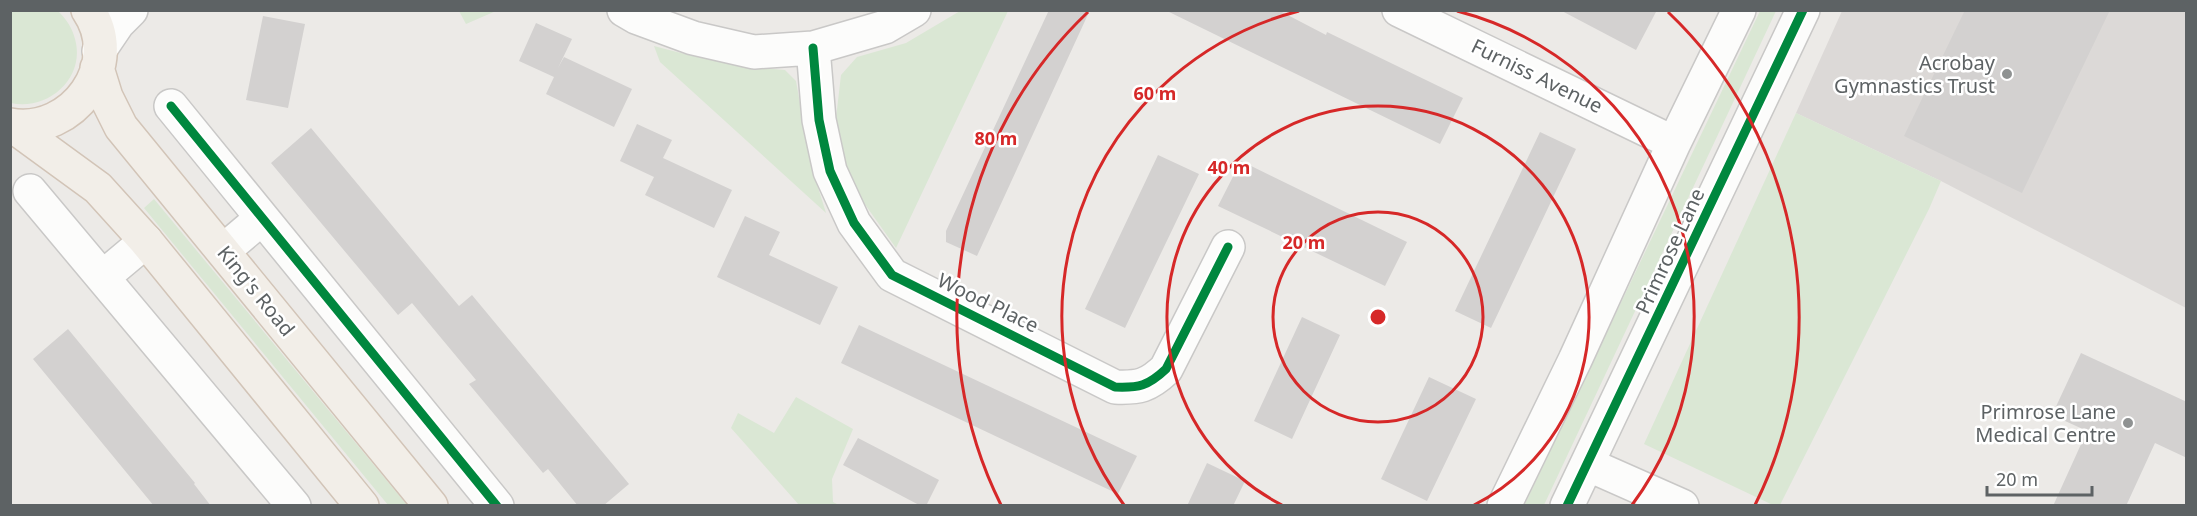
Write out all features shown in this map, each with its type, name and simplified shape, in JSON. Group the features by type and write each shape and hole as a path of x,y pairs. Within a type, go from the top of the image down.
{"main road":[{"name":"King's Road","path":"88,10 99,36 98,60 106,97 121,127 430,506"},
{"path":"12,125 37,125 60,118 79,103 93,83 98,60"},
{"path":"12,125 98,188 146,241 362,506"}],"street":[{"path":"98,60 118,23 131,10"},
{"path":"624,10 636,17 693,38 754,52 813,48 885,27 914,10"},
{"name":"Furniss Avenue","path":"1399,10 1674,143"},
{"name":"Primrose Lane","path":"1504,506 1739,10"},
{"name":"Primrose Lane","path":"1567,506 1803,10"},
{"name":"Wood Place","path":"813,48 819,120 830,171 854,223 892,275 1115,387 1134,388 1151,382 1166,369 1228,247"},
{"path":"171,106 497,506"},
{"path":"30,191 294,506"},
{"path":"223,251 262,218"},
{"path":"103,277 146,241"},
{"path":"1587,464 1682,506"}],"shaded area":[{"path":"1842,11 2186,11 2186,308 1941,181 1796,113"}],"green space":[{"path":"10,11 58,11 74,35 77,53 75,67 61,89 38,102 11,103"},
{"path":"459,11 496,11 466,24"},
{"path":"960,11 1008,11 896,248 864,203 843,158 836,118 841,75 857,57 906,43"},
{"path":"1760,11 1776,11 1544,505 1524,506"},
{"path":"654,46 751,67 785,70 796,81 811,165 826,213 660,62"},
{"path":"1796,113 1941,181 1780,505 1775,506 1644,444"},
{"path":"154,199 407,505 388,505 144,208"},
{"path":"796,397 853,429 832,479 833,502 839,505 799,505 731,428 738,413 774,433"}],"building":[{"path":"1049,10 1090,10 977,256 946,242 946,231"},
{"path":"1165,10 1278,10 1326,35 1327,32 1463,98 1440,144"},
{"path":"1560,10 1657,10 1636,50"},
{"name":"Acrobay Gymnastics Trust","path":"1965,10 2110,10 2022,193 1904,136"},
{"path":"263,16 305,24 288,108 246,100"},
{"path":"536,23 572,39 558,68 564,57 632,89 614,127 546,94 554,77 519,61"},
{"path":"637,124 672,140 663,158 732,190 714,228 645,195 654,177 620,161"},
{"path":"311,128 459,306 472,295 629,484 603,506 578,506 548,469 543,473 469,384 476,380 412,303 398,315 271,163"},
{"path":"1540,132 1576,149 1491,328 1455,311"},
{"path":"1158,155 1199,174 1125,328 1085,309"},
{"path":"1241,161 1407,242 1385,286 1218,206"},
{"path":"745,216 780,232 769,255 838,287 820,325 717,277"},
{"path":"1302,317 1340,335 1292,439 1254,421"},
{"path":"859,325 1137,456 1118,494 841,363"},
{"path":"68,329 195,483 211,506 154,506 33,359"},
{"name":"Primrose Lane Medical Centre","path":"2081,353 2187,402 2187,458 2155,443 2126,506 2053,506 2087,431 2052,415"},
{"path":"1429,377 1476,399 1427,501 1381,479"},
{"path":"858,438 939,480 926,506 921,506 843,465"},
{"path":"1207,463 1245,481 1233,506 1187,506"}],"cycle path":[{"path":"1567,506 1803,10"},
{"path":"813,48 819,120 830,171 854,223 892,275 1115,387 1143,385 1166,369 1228,247"},
{"path":"171,106 497,506"}],"place":[{"name":"Acrobay Gymnastics Trust","path":"2007,74"},
{"name":"Primrose Lane Medical Centre","path":"2128,423"}]}
